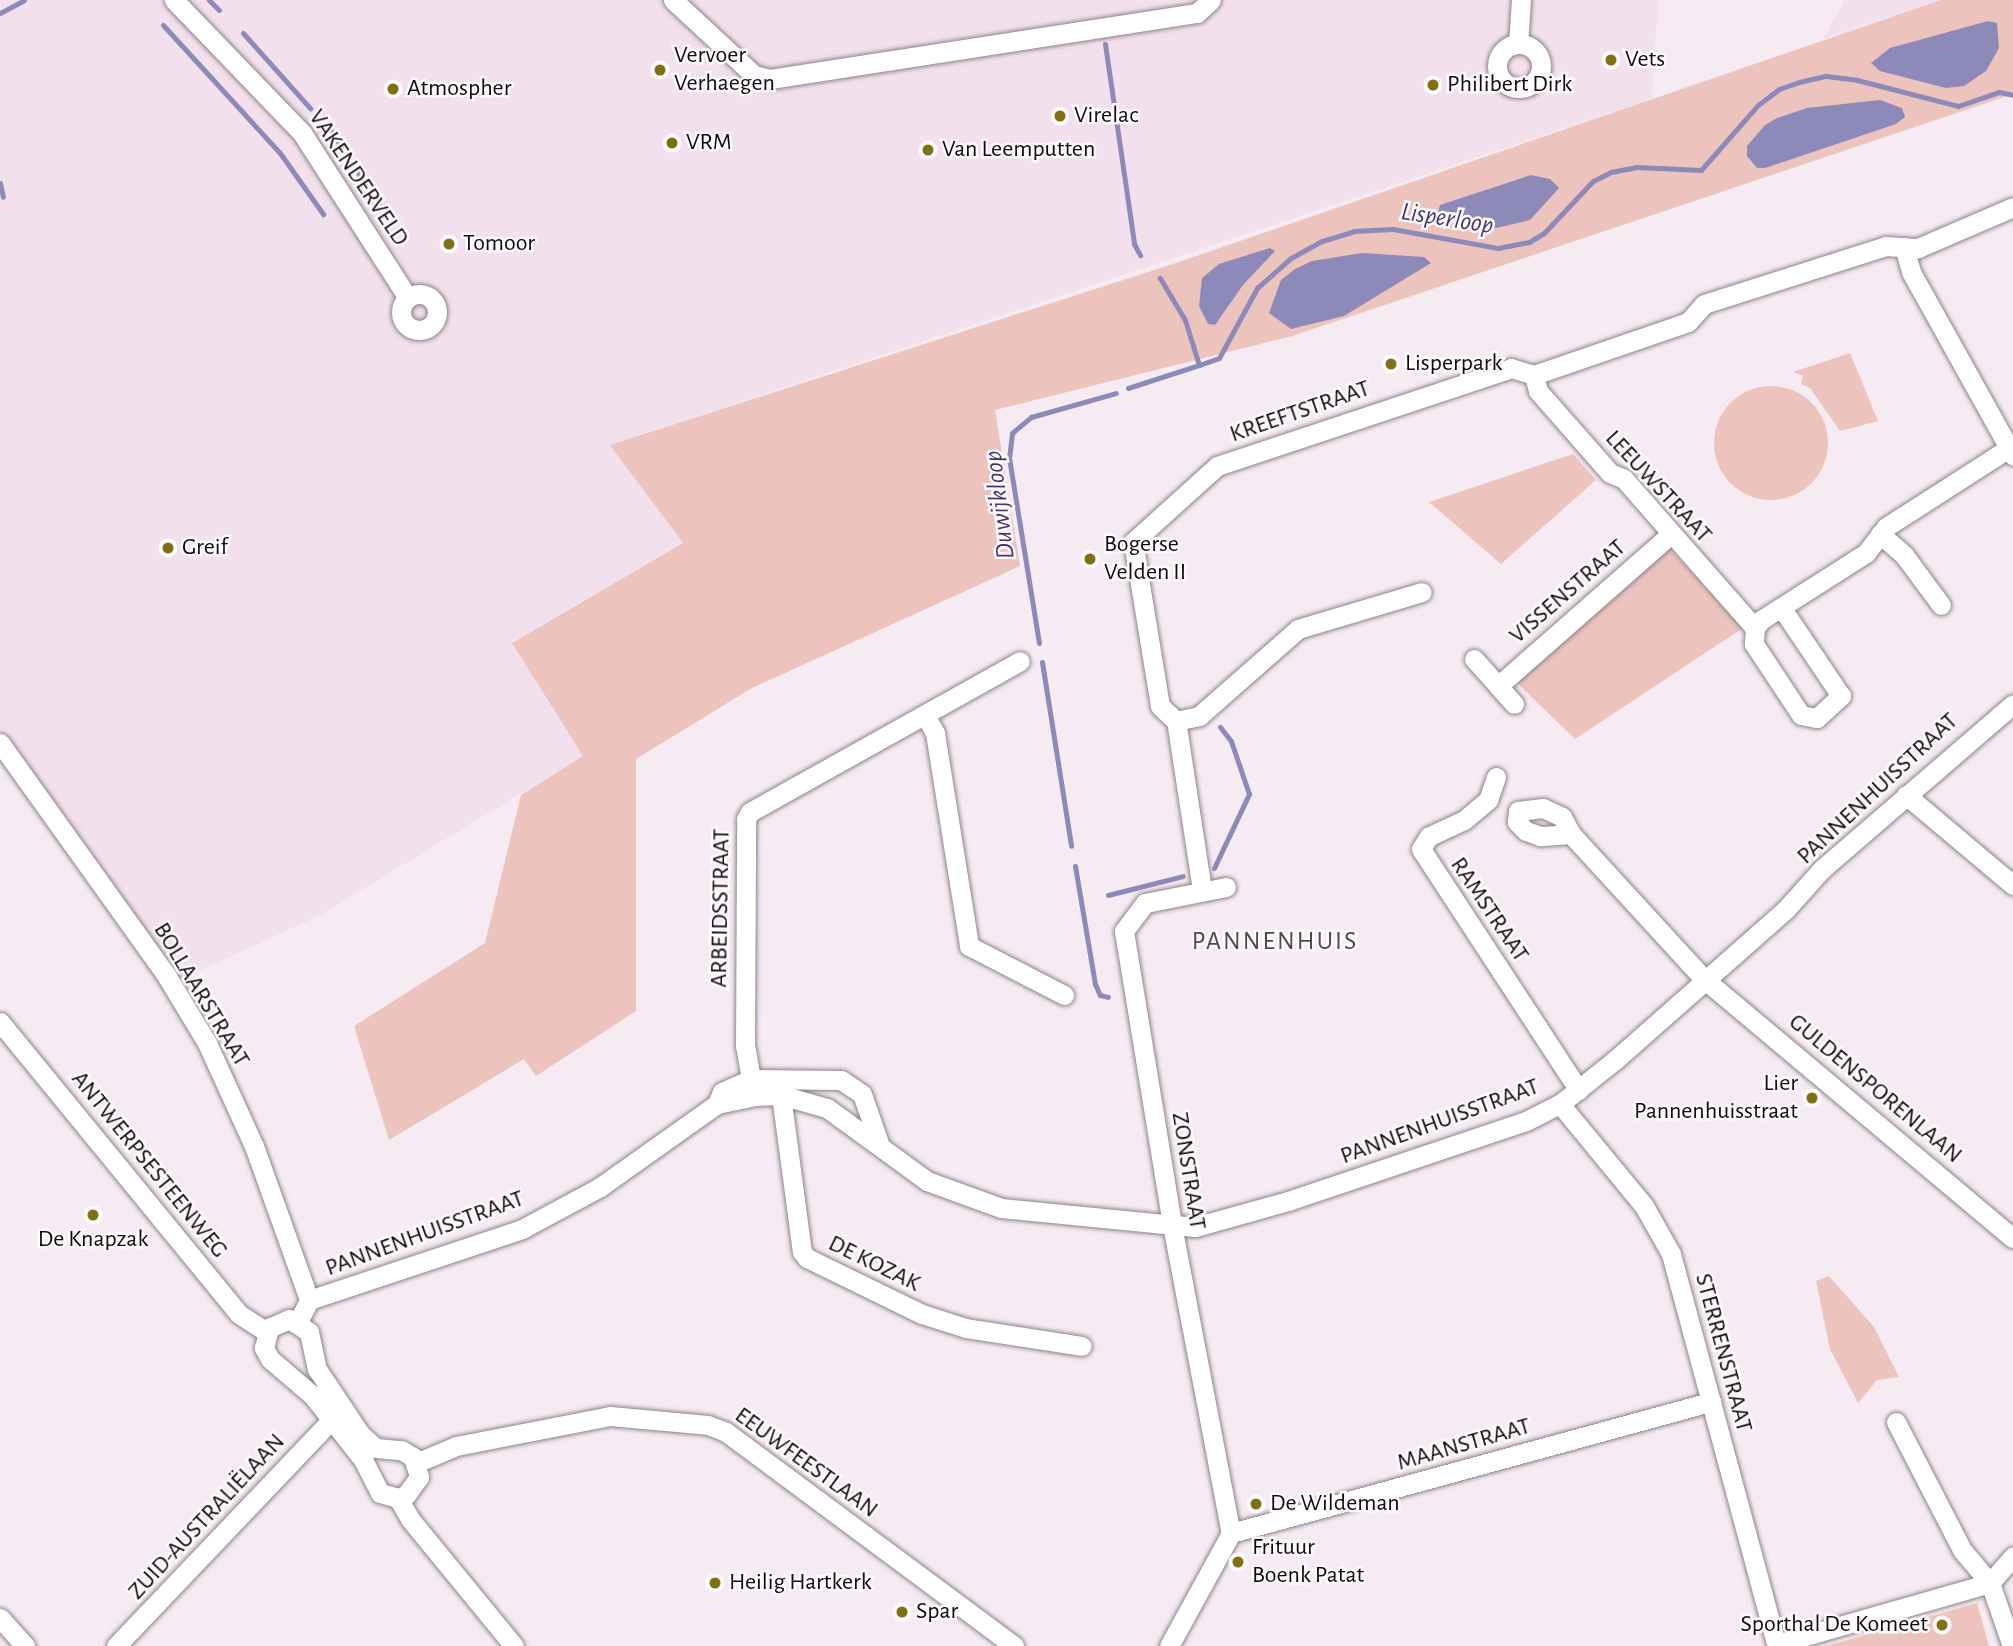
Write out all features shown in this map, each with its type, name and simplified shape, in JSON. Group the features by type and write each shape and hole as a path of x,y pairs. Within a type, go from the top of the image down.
{"street":[{"name":"VAKENDERVELD","path":"174,0 302,133 408,298"},
{"path":"673,0 754,75 770,79 1197,13 1211,0"},
{"path":"1518,44 1521,0"},
{"name":"KREEFTSTRAAT","path":"1202,890 1176,721 1160,706 1133,542 1217,466 1489,374 1511,368 1534,374 1688,322 1704,304 1886,246 1931,244 2005,211"},
{"path":"1755,628 1781,607 1866,553 1880,534 2011,452 1911,272 1904,247"},
{"name":"LEEUWSTRAAT","path":"1534,374 1538,391 1755,628 1754,644 1801,715 1817,718 1841,696 1781,607"},
{"name":"VISSENSTRAAT","path":"1498,686 1671,534"},
{"path":"1880,534 1904,555 1941,605"},
{"path":"1176,721 1199,716 1298,629 1422,592"},
{"path":"1474,659 1514,704"},
{"name":"ARBEIDSSTRAAT","path":"751,1079 745,1046 746,819 750,812 1020,661"},
{"name":"PANNENHUISSTRAAT","path":"298,1322 309,1300 522,1229 600,1187 717,1104 781,1095 827,1108 928,1181 1000,1208 1195,1227 1287,1201 1526,1121 1560,1104 1579,1090 1786,909 1822,869 2013,705"},
{"path":"925,715 935,733 969,946 1064,995"},
{"name":"BOLLAARSTRAAT","path":"0,743 166,975 206,1043 254,1146 309,1300"},
{"name":"RAMSTRAAT","path":"1496,777 1488,800 1464,820 1429,836 1421,849 1579,1090"},
{"path":"1906,795 2013,885"},
{"name":"GULDENSPORENLAAN","path":"1571,834 1704,979 2013,1238"},
{"name":"ZONSTRAAT","path":"1226,887 1144,903 1124,931 1172,1225 1230,1533"},
{"name":"ANTWERPSESTEENWEG","path":"0,1021 239,1314 267,1332"},
{"name":"PANNENHUISSTRAAT","path":"717,1104 722,1092 751,1079 815,1077 855,1086 880,1147"},
{"name":"DE KOZAK","path":"781,1095 800,1239 807,1258 922,1314 966,1328 1082,1346"},
{"name":"STERRENSTRAAT","path":"1560,1104 1644,1206 1671,1254 1777,1645"},
{"path":"398,1498 416,1485 416,1463 401,1450 376,1448 361,1435 317,1369 309,1332 298,1322 276,1322 267,1332 264,1348 270,1359 295,1377 331,1420 364,1461 375,1488 398,1498 410,1519 513,1646"},
{"name":"MAANSTRAAT","path":"1230,1533 1711,1402"},
{"name":"EEUWFEESTLAAN","path":"416,1463 456,1446 610,1416 708,1425 736,1440 1014,1646"},
{"name":"ZUID-AUSTRALIËLAAN","path":"116,1646 331,1420"},
{"path":"1896,1422 1962,1550 1990,1583 2012,1646"},
{"path":"1169,1646 1230,1533"},
{"path":"1777,1645 1990,1583 2013,1558"},
{"path":"0,1618 26,1646"}],"shaded area":[{"path":"0,0 1658,0 1652,99 611,445 683,543 512,642 583,756 318,916 179,980 0,731"},
{"path":"1845,0 1941,0 1823,39"},
{"path":"1941,0 2013,0 2013,94 1292,336 995,410 1020,566 752,688 636,759 636,1011 536,1076 524,1059 389,1140 354,1026 485,943 521,795 583,756 512,643 683,543 610,445 1173,264"},
{"path":"1850,353 1878,421 1840,431 1810,388 1801,384 1803,376 1793,372"},
{"path":"1771,386 1793,391 1811,403 1823,421 1828,443 1823,465 1811,483 1793,495 1771,500 1749,495 1731,483 1719,465 1714,443 1719,421 1731,403 1749,391"},
{"path":"1573,454 1596,480 1501,564 1429,502"},
{"path":"1667,546 1743,628 1575,739 1513,679"},
{"path":"1829,1276 1874,1327 1899,1377 1877,1380 1858,1403 1830,1349 1816,1281"},
{"name":"Sporthal De Komeet","path":"1977,1603 1989,1646 1827,1646"}],"water":[{"path":"1988,21 1997,23 1999,48 1986,71 1964,86 1946,88 1880,71 1871,63 1890,48"},
{"path":"1880,100 1902,108 1905,117 1896,124 1765,168 1757,168 1747,156 1747,146 1765,125 1777,118 1807,108"},
{"path":"1531,175 1550,179 1559,188 1530,220 1496,228 1445,219 1438,213 1440,205"},
{"path":"1270,248 1275,251 1243,285 1215,325 1208,324 1199,306 1202,278 1219,264"},
{"path":"1362,253 1424,257 1431,263 1344,316 1291,329 1269,313 1281,280 1295,269 1312,261"}],"waterway":[{"path":"0,13 24,0"},
{"path":"209,0 219,10"},
{"path":"163,25 280,153 323,214"},
{"path":"243,33 310,108"},
{"name":"Duwijkloop","path":"1105,44 1134,244 1140,255"},
{"name":"Lisperloop","path":"1199,365 1219,358 1257,288 1291,258 1322,241 1354,231 1393,229 1498,248 1529,242 1544,233 1593,181 1611,172 1636,167 1701,170 1758,105 1779,89 1799,82 1826,76 1857,80 1958,106 1999,92 2013,95"},
{"path":"331,131 391,223"},
{"path":"0,183 3,197"},
{"name":"Duwijkloop","path":"1128,388 1199,365 1185,320 1160,278"},
{"name":"Duwijkloop","path":"1039,643 1009,458 1012,433 1031,417 1116,393"},
{"name":"Duwijkloop","path":"1042,662 1071,846"},
{"name":"Duwijkloop","path":"1214,868 1249,794 1231,741 1220,727"},
{"name":"Duwijkloop","path":"1075,866 1095,984 1100,995 1108,997"},
{"name":"Duwijkloop","path":"1108,895 1183,876"}],"place":[{"name":"Vets","path":"1611,60"},
{"name":"Vervoer Verhaegen","path":"660,70"},
{"name":"Philibert Dirk","path":"1433,85"},
{"name":"Atmospher","path":"393,89"},
{"name":"Virelac","path":"1060,116"},
{"name":"VRM","path":"672,143"},
{"name":"Van Leemputten","path":"928,150"},
{"name":"Tomoor","path":"449,244"},
{"name":"Lisperpark","path":"1391,364"},
{"name":"Greif","path":"168,548"},
{"name":"Bogerse Velden II","path":"1090,559"},
{"name":"Lier Pannenhuisstraat","path":"1812,1098"},
{"name":"De Knapzak","path":"93,1215"},
{"name":"De Wildeman","path":"1256,1504"},
{"name":"Frituur Boenk Patat","path":"1238,1562"},
{"name":"Heilig Hartkerk","path":"715,1583"},
{"name":"Spar","path":"902,1612"},
{"name":"Sporthal De Komeet","path":"1942,1625"}],"district":[{"name":"PANNENHUIS","path":"1275,942"}]}
